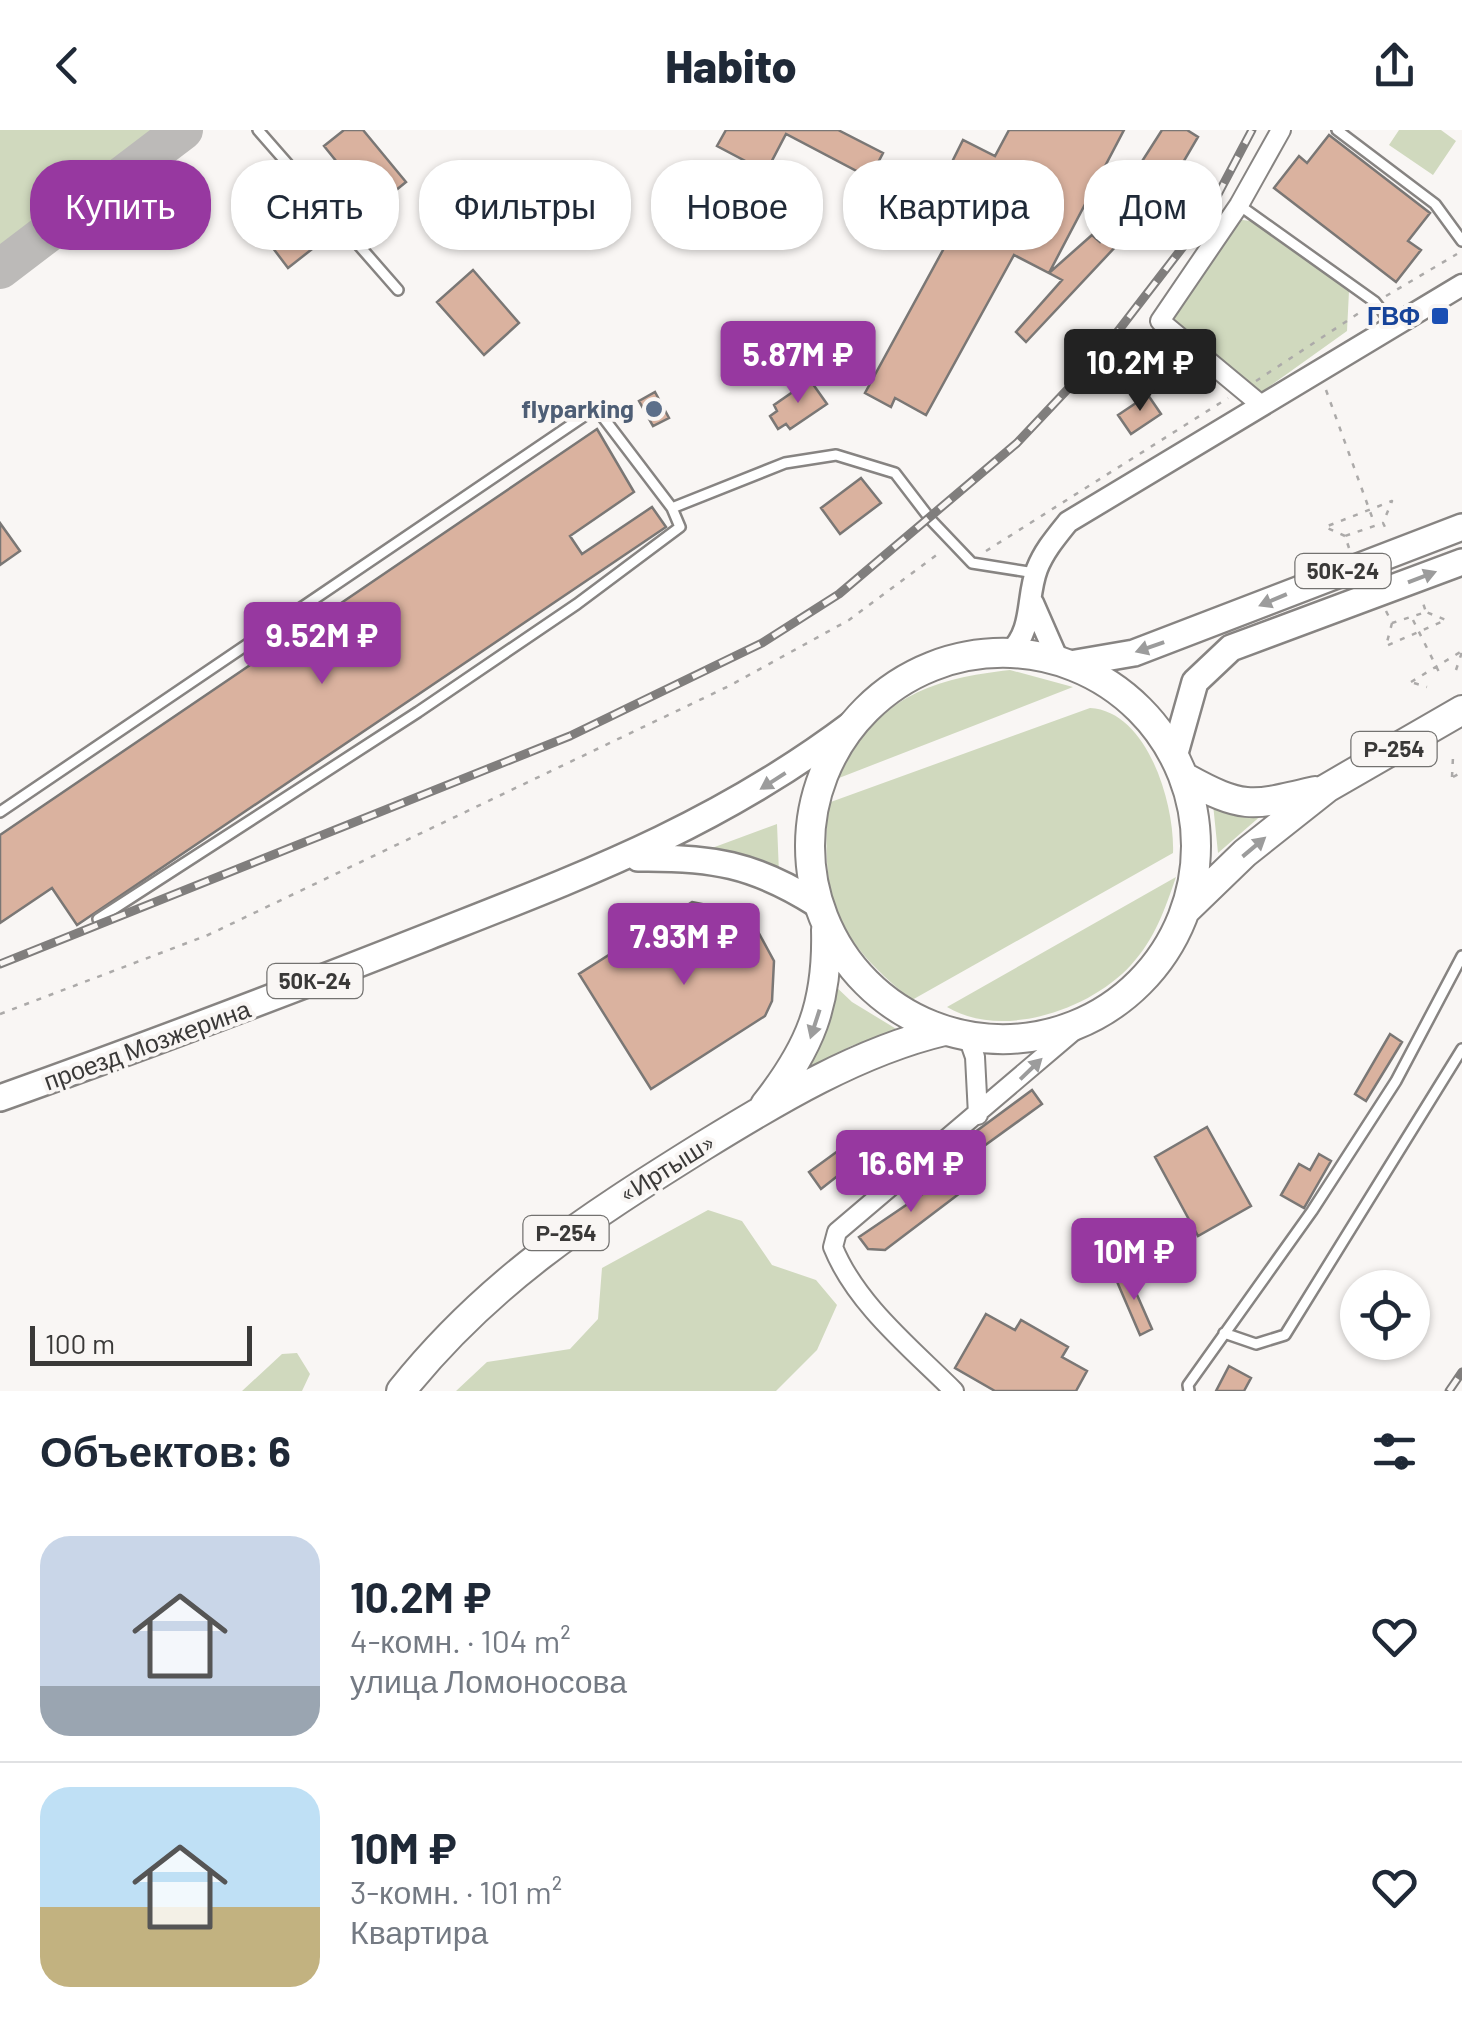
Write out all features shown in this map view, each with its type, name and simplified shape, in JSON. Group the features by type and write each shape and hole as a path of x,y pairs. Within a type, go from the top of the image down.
{"highway":[{"name":"50К-24","path":"852,724 884,693 923,670 966,656 1010,652 1064,662"},
{"path":"1064,662 1105,681 1136,704 1180,766 1226,800 1255,806 1327,788"},
{"name":"Р-254","path":"1327,788 1462,710"},
{"path":"760,1110 809,1042 820,1006 822,916 809,857 812,810 827,764 852,724"},
{"path":"1180,766 1196,852 1186,910"},
{"path":"822,916 847,962 874,992 907,1015 956,1034 1007,1040 1046,1036 1083,1023 1127,995 1150,970 1186,910 1246,853 1327,788"},
{"name":"«Иртыш»","path":"401,1391 474,1310 574,1226 760,1110 883,1051 956,1034"}],"main road":[{"name":"50К-24","path":"1064,662 1134,653 1462,527"},
{"name":"50К-24","path":"1180,766 1195,682 1231,648 1462,562"},
{"name":"проезд Мозжерина","path":"0,1098 186,1032 628,858 739,802 852,724"},
{"name":"проезд Мозжерина","path":"628,858 702,857 763,874 822,916"}],"street":[{"path":"1260,404 1160,321 1240,205 1281,130"},
{"path":"1010,652 1026,627 1035,573 1049,545 1068,522 1462,285"},
{"path":"1033,600 1040,627 1064,662"},
{"path":"954,1391 877,1313 833,1246 838,1232 1083,1023"},
{"path":"956,1034 975,1057 978,1114"}],"lane":[{"path":"258,130 398,290"},
{"path":"1337,130 1435,204 1462,241"},
{"path":"1240,205 1375,302 1393,325"},
{"path":"0,812 596,408 672,508 680,527 578,604 98,918"},
{"path":"672,508 784,464 836,455 896,472 972,563 1035,573"},
{"path":"1189,1391 1188,1384 1312,1211 1396,1082 1462,956"},
{"path":"1224,1333 1256,1344 1285,1335 1462,1049"}],"path":[{"path":"984,552 1462,250"},
{"path":"1322,379 1372,517"},
{"path":"1383,523 1345,536 1325,527 1392,501 1383,523 1396,551"},
{"path":"1345,536 1354,566"},
{"path":"0,1014 208,934 729,686 864,610 952,543"},
{"path":"1416,579 1426,612"},
{"path":"1379,594 1392,623 1386,646 1446,620 1426,612 1392,623"},
{"path":"1412,620 1440,674"},
{"path":"1427,687 1411,682 1462,651"},
{"path":"1456,670 1462,651"},
{"path":"1453,757 1452,777 1462,772"}],"green space":[{"path":"0,130 160,130 120,160 30,160 30,228 0,250"},
{"path":"1399,130 1441,130 1456,141 1433,175 1389,145"},
{"path":"1235,219 1258,222 1349,291 1347,331 1256,396 1167,320 1214,250 1222,250 1222,238"},
{"path":"1010,670 1073,687 839,778 869,729 907,698 954,680"},
{"path":"1090,708 1110,713 1128,725 1142,743 1163,787 1173,853 912,1000 865,957 838,915 827,866 828,803"},
{"path":"1213,804 1263,814 1218,853"},
{"path":"777,824 779,873 761,861 712,848"},
{"path":"1176,877 1147,945 1114,981 1093,995 1069,1007 1019,1020 969,1017 947,1007"},
{"path":"832,983 852,1002 898,1030 851,1046 799,1073"},
{"path":"708,1210 742,1221 772,1265 816,1280 837,1305 817,1350 776,1391 456,1391 487,1362 570,1349 598,1319 602,1268"},
{"path":"297,1353 310,1374 302,1391 242,1391 282,1354"}],"building":[{"path":"344,130 363,130 388,160 335,160 324,146"},
{"path":"726,130 838,130 883,153 879,160 843,160 843,164 786,134 772,160 743,160 717,146"},
{"path":"1009,130 1124,130 1108,160 1084,160 1084,206 1064,244 1064,160 953,160 963,140 995,156"},
{"path":"1162,130 1187,130 1198,137 1185,160 1143,160"},
{"path":"1329,135 1430,213 1408,241 1421,250 1396,282 1274,188 1299,156 1307,163"},
{"path":"1084,242 1084,250 1112,250 1026,342 1016,332 1062,280 1049,273"},
{"path":"274,250 311,250 288,268"},
{"path":"943,250 1061,250 1049,273 1014,255 926,415 895,398 891,407 865,393"},
{"path":"473,270 519,323 484,355 437,302"},
{"path":"810,380 827,404 790,429 786,424 778,429 770,416 777,411 774,405"},
{"path":"655,392 669,418 653,426 639,401"},
{"path":"1148,395 1161,414 1131,434 1118,415"},
{"path":"597,429 634,492 570,536 582,554 652,507 666,527 77,925 52,888 0,923 0,835"},
{"path":"861,478 881,503 840,534 821,508"},
{"path":"0,523 20,551 0,565"},
{"path":"692,902 736,911 755,926 774,961 772,1001 765,1016 651,1089 579,974"},
{"path":"1390,1034 1402,1042 1366,1101 1355,1094"},
{"path":"1032,1090 1042,1104 973,1154 963,1141"},
{"path":"1207,1127 1251,1206 1198,1236 1155,1157"},
{"path":"860,1142 868,1152 821,1189 809,1172 842,1148 845,1152"},
{"path":"1319,1154 1331,1161 1304,1208 1281,1195 1299,1164 1310,1170"},
{"path":"952,1174 964,1190 885,1250 868,1249 859,1237"},
{"path":"1127,1272 1152,1329 1140,1335 1115,1277"},
{"path":"986,1314 1015,1330 1021,1320 1068,1347 1062,1357 1087,1371 1076,1391 995,1391 955,1368"},
{"path":"1229,1366 1251,1378 1244,1391 1216,1391"}],"taxiway":[{"path":"0,269 183,130"}],"railway":[{"path":"0,964 570,736 762,643 839,594 1017,443 1098,357 1206,217 1252,130"},
{"path":"1449,1391 1462,1372"}],"place":[{"name":"ГВФ","path":"1440,316"},
{"name":"flyparking","path":"654,409"}]}
